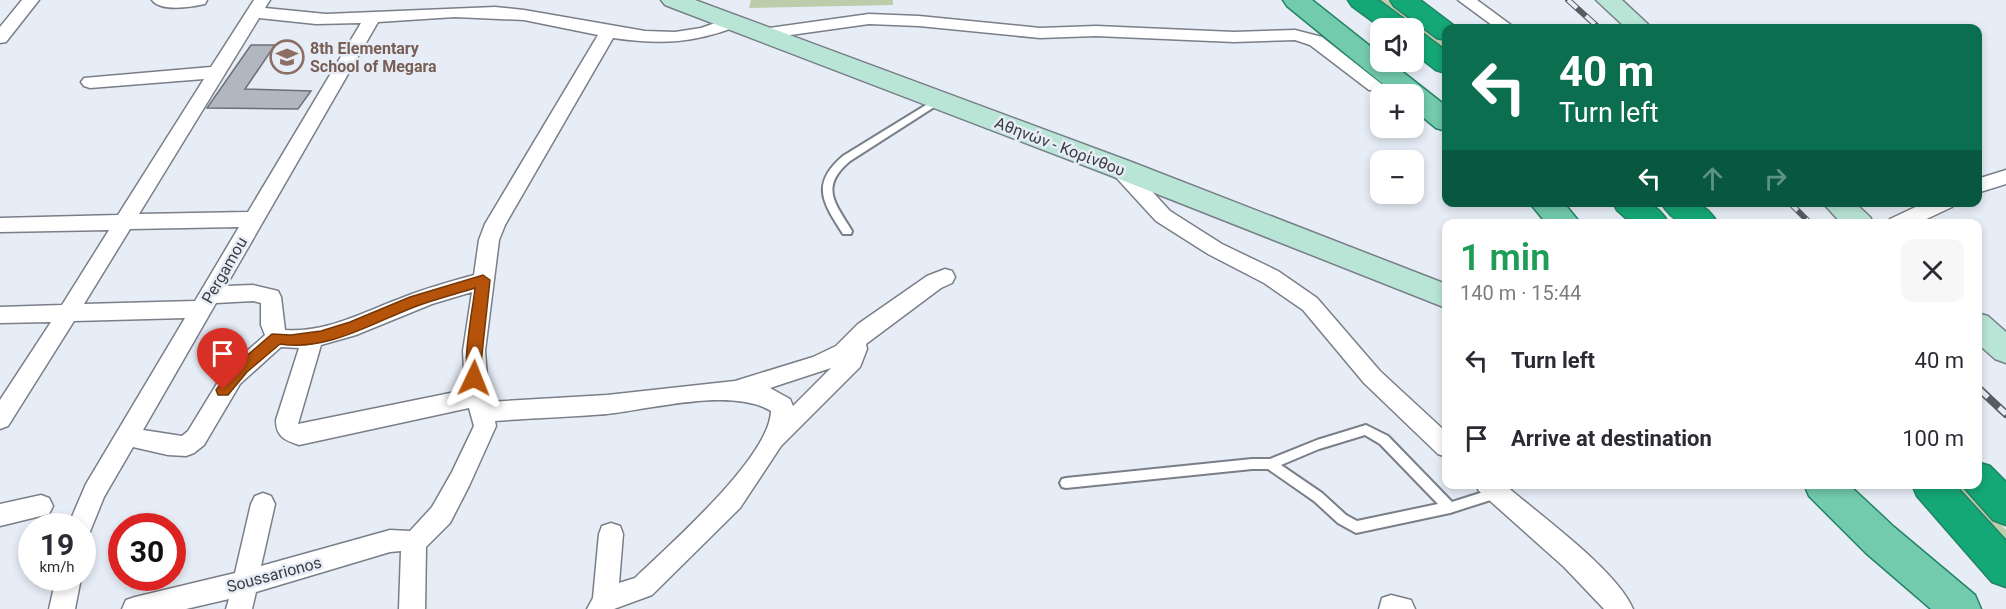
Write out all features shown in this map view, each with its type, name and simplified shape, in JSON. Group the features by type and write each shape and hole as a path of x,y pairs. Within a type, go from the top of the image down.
{"highway":[{"path":"1361,0 1385,18"},
{"path":"1403,0 1442,29"},
{"path":"1424,47 1442,61"},
{"path":"1634,207 1648,219"},
{"path":"1682,207 1697,219"},
{"path":"1982,483 2006,508"},
{"path":"1934,489 2006,569"}],"main road":[{"name":"Αθηνών - Κορίνθου","path":"673,0 1119,168 1442,294"},
{"path":"1296,0 1442,118"},
{"path":"1608,0 1635,24"},
{"path":"1549,207 1561,219"},
{"path":"1841,207 1855,219"},
{"path":"1982,329 2006,350"},
{"path":"1827,489 1880,540 1961,609"}],"street":[{"path":"0,38 31,0"},
{"path":"160,0 186,2 199,0"},
{"path":"1466,0 1501,24"},
{"path":"0,419 258,6 309,18 443,11 506,12 539,16 609,31 679,38 715,31 732,22"},
{"name":"Pergamou","path":"85,513 94,492 373,16"},
{"path":"762,34 837,22 869,20 919,21 1040,33 1085,31 1212,36 1295,35 1316,41 1372,84"},
{"path":"412,609 414,543 441,515 462,479 484,426 479,404 474,351 489,240 495,224 609,31"},
{"path":"90,82 215,72"},
{"path":"1119,168 1163,216 1215,249 1271,278 1310,304 1372,377 1442,443"},
{"path":"1982,184 2006,177"},
{"path":"1908,219 1934,207"},
{"path":"0,225 253,219"},
{"path":"732,390 819,364 844,352 890,312 945,277"},
{"path":"127,436 179,447 186,446 196,438 232,378 277,338 291,340 313,338 354,327 415,301 483,280"},
{"path":"0,315 68,313 205,302 253,293 271,297 272,325 277,338"},
{"path":"313,338 286,420 287,429 299,435 479,404 607,404 657,397 747,390 782,406 782,422 771,444 732,500 643,587 602,604 611,534"},
{"path":"771,444 852,361 856,349 855,342"},
{"path":"1491,489 1550,537 1581,566 1620,609"},
{"path":"239,609 263,504"},
{"path":"0,515 40,506"},
{"name":"Soussarionos","path":"141,608 244,583 390,541 401,540 414,543"},
{"path":"62,609 66,591"}],"lane":[{"path":"848,231 835,214 828,198 830,174 843,159 939,100"},
{"path":"1066,483 1270,464 1317,445 1366,430 1384,440 1450,508"},
{"path":"1270,464 1318,497 1342,519 1356,527 1450,508 1491,489"}],"green space":[{"path":"751,0 893,0 893,5 749,8"},
{"path":"1378,0 1387,0 1411,18 1402,18"},
{"path":"1424,28 1442,41 1442,48 1424,34"},
{"path":"1955,489 1967,489 2006,530 2006,543"}],"building":[{"path":"251,45 275,45 245,89 311,91 298,109 207,108"}],"railway":[{"path":"1568,0 1595,24"},
{"path":"1794,207 1806,219"},
{"path":"1982,392 2006,414"}],"place":[{"name":"8th Elementary School of Megara","path":"287,57"}],"route":[{"path":"223,390 242,368 277,338 291,340 321,336 354,327 415,301 483,280 474,351 474,378"}]}
